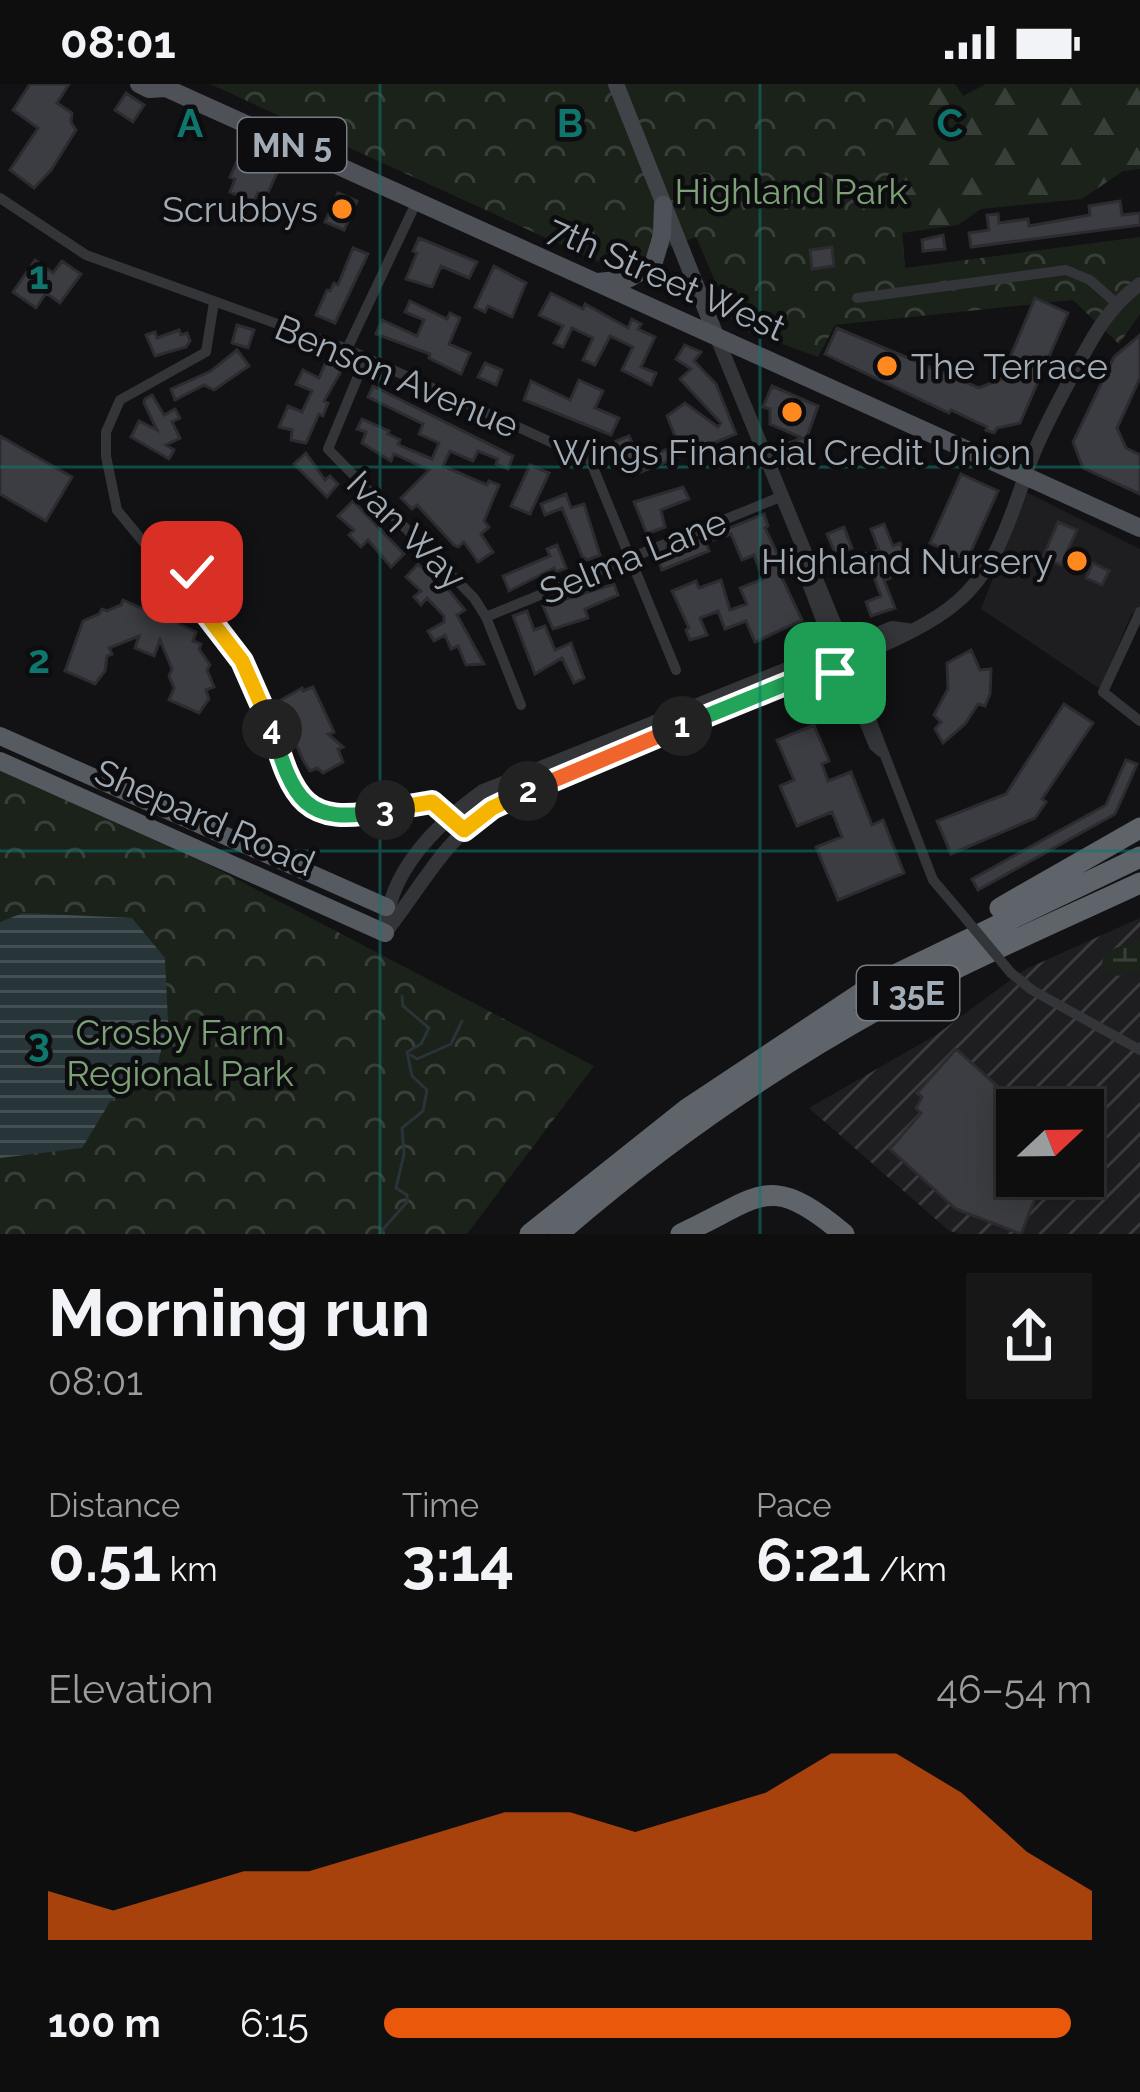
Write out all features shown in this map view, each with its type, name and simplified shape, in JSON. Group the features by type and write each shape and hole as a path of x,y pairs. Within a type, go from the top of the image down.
{"highway":[{"name":"Shepard Road","path":"0,736 386,907"},
{"name":"Shepard Road","path":"0,760 385,933"},
{"path":"901,971 1140,828"},
{"name":"I 35E","path":"530,1234 839,1006 901,971 1140,856"},
{"name":"I 35E","path":"736,1086 914,990 1140,883"},
{"path":"1080,910 1140,894"},
{"name":"I 35E","path":"558,1234 694,1115"},
{"path":"681,1234 746,1201 771,1195 808,1204 844,1234"}],"main road":[{"name":"7th Street West","path":"139,84 149,89 165,86 1140,528"},
{"path":"616,84 715,333"},
{"path":"596,282 628,279 652,265 662,236 663,205"}],"street":[{"name":"Benson Avenue","path":"0,198 86,255 347,349 590,460 676,670"},
{"path":"347,349 417,201"},
{"path":"857,298 1066,270 1090,280 1116,303"},
{"path":"1140,284 1116,303 1098,328 1068,383 1003,538 967,592 939,616 908,630 892,628 858,649 848,672 874,746 881,752 933,880 1011,973 1032,990 1140,1050"},
{"path":"164,567 117,510 106,432 120,400 206,352 214,302"},
{"path":"715,333 807,565 809,583 835,637 858,649"},
{"name":"Ivan Way","path":"366,357 328,449 460,581 486,616 521,705"},
{"name":"Selma Lane","path":"486,616 780,497"},
{"path":"175,562 190,569 189,592 178,598 162,592 158,579 164,567 175,562"},
{"path":"189,592 255,682 284,770 304,802 319,811 350,817 432,802 464,830"},
{"path":"1140,612 1103,692 1140,721"},
{"path":"385,933 418,884 464,830 506,800 824,661 835,637"},
{"path":"385,933 386,907 415,855 450,817 498,783 824,661 848,672"}],"shaded area":[{"path":"1026,492 1140,549 1140,615 1132,613 1100,689 981,609"},
{"path":"23,913 132,918 165,958 168,1022 157,1067 110,1102 82,1148 0,1158 0,922"},
{"path":"1140,918 1140,1234 959,1234 948,1230 809,1108 936,1035 1024,970"}],"green space":[{"name":"Highland Park","path":"210,84 890,84 905,268 1140,237 1140,314 1119,344 1073,300 835,325 818,357 743,330 732,321 696,237 638,259 601,263"},
{"path":"641,84 955,84 963,96 986,84 1140,84 1140,169 1123,171 1082,199 981,209 958,225 902,233 905,268"},
{"name":"Crosby Farm Regional Park","path":"0,763 154,836 594,1066 467,1234 0,1234"},
{"path":"1140,941 1140,971 1117,976 1102,970 1108,952"}],"building":[{"path":"30,84 69,84 57,103 72,113 76,130 34,188 10,170 38,128 13,110"},
{"path":"126,93 144,105 133,122 115,110"},
{"path":"245,144 282,162 266,197 258,193 253,202 230,192 235,179 230,177"},
{"name":"Scrubbys","path":"338,193 357,201 344,230 325,222"},
{"path":"1120,201 1122,215 1140,213 1140,225 971,247 969,233 989,230 987,215 998,214 999,223 1028,219 1029,226 1090,215 1089,206"},
{"path":"943,235 945,249 923,251 922,240"},
{"path":"419,238 477,262 469,278 441,266 432,287 406,279"},
{"path":"832,247 834,266 812,269 810,250"},
{"path":"353,248 368,254 335,323 316,315 327,290 338,285"},
{"path":"35,260 53,273 62,261 81,274 60,303 46,293 36,308 13,292"},
{"path":"494,266 526,283 512,317 488,306 485,312 475,307"},
{"path":"551,293 583,309 585,304 628,328 632,319 641,324 638,329 655,337 641,367 656,373 651,385 622,370 633,347 610,336 595,365 583,360 593,338 572,328 563,347 554,343 563,326 539,315"},
{"name":"The Terrace","path":"1035,298 1068,313 1020,423 994,433 825,354 837,328 979,388 1001,379"},
{"path":"410,301 447,319 450,313 460,318 449,344 470,353 461,374 429,358 430,354 376,334 382,320 417,336 424,320 405,312"},
{"path":"237,325 254,330 248,348 232,343"},
{"path":"179,330 181,335 187,333 186,347 155,356 146,335 155,332 157,338"},
{"path":"1140,335 1140,378 1117,428 1126,448 1140,455 1140,494 1083,468 1073,442 1114,357"},
{"path":"685,345 701,352 694,361 716,384 736,434 631,476 616,441 629,436 639,458 679,446 667,416 685,403 718,427 721,423 680,379 691,369 676,359"},
{"path":"237,350 249,366 214,390 204,385 175,400 171,389 211,371"},
{"path":"327,359 344,366 324,401 328,403 323,416 319,414 306,443 291,440 292,430 279,427 288,406 302,412 312,391 296,384 303,370 319,378"},
{"path":"485,363 502,370 496,385 478,377"},
{"path":"579,380 603,391 595,408 619,418 611,435 524,400 531,381 570,400"},
{"path":"373,386 513,456 508,469 478,451 473,461 450,451 443,466 487,485 489,481 499,485 484,521 489,527 481,534 493,552 478,562 464,542 454,545 417,505 412,509 401,498 429,470 394,454 391,461 362,443 366,432 357,429 362,419 389,431 403,447 432,459 439,443 419,434 423,424 368,397"},
{"name":"Wings Financial Credit Union","path":"772,386 818,406 802,451 784,459 779,447 802,438 770,424 770,409 763,407"},
{"path":"152,395 164,415 175,409 180,418 172,422 180,438 166,445 174,450 169,459 131,437 139,421 157,430 144,403"},
{"path":"0,436 72,477 46,521 0,494"},
{"path":"306,453 325,480 330,476 338,484 327,497 294,464"},
{"path":"530,465 549,473 530,514 511,506"},
{"path":"961,474 998,491 967,560 930,543"},
{"path":"683,487 689,499 661,510 665,527 647,534 634,502"},
{"path":"566,494 571,508 584,504 600,555 587,560 582,556 562,508 545,515 541,504"},
{"path":"353,501 404,554 391,567 368,540 361,547 349,535 354,530 338,516"},
{"path":"764,514 765,528 788,576 782,578 802,620 755,642 746,621 725,629 718,611 700,618 707,635 690,640 672,591 696,581 699,588 721,580 730,610 747,604 740,588 763,579 754,555 742,560 731,534 714,540 712,535"},
{"path":"1058,522 1077,530 1061,565 1043,557"},
{"path":"884,524 893,546 900,543 905,555 884,564 890,578 884,580 895,608 871,616 866,602 881,596 870,567 855,573 850,558 879,550 871,529"},
{"path":"844,527 852,548 836,555 827,534"},
{"path":"153,532 166,546 185,545 202,556 211,576 209,596 200,590 201,577 194,563 178,555 169,557 150,535"},
{"path":"704,539 709,551 662,570 657,558"},
{"path":"557,545 566,568 556,572 554,568 509,591 503,576 550,556 547,549"},
{"path":"1093,563 1109,571 1102,585 1086,578"},
{"path":"418,564 437,581 439,578 465,610 457,615 484,664 466,665 458,646 451,649 445,635 434,641 428,631 444,622 444,616 427,598 421,605 414,597 421,591 406,577"},
{"path":"614,584 618,595 585,609 588,618 553,629 543,606"},
{"path":"123,600 177,619 196,632 193,641 201,644 214,687 206,690 209,699 199,713 169,700 174,688 169,676 172,669 160,640 154,656 135,648 139,636 109,648 112,654 95,684 65,671 83,621"},
{"path":"527,611 534,630 545,626 555,650 571,643 584,678 574,683 562,658 535,674 513,616"},
{"path":"971,650 980,670 991,669 990,694 985,706 978,704 965,724 943,743 935,729 941,722 934,715 948,689 947,663"},
{"path":"313,687 334,732 328,734 343,747 338,749 343,762 323,773 317,768 310,771 296,744 298,730 292,732 290,727 291,714 282,717 281,700"},
{"path":"1064,704 1093,723 1042,799 1046,802 1035,818 951,854 937,821 1006,794"},
{"path":"814,725 829,761 822,764 828,781 851,772 872,825 883,820 904,873 838,900 816,847 842,837 832,812 797,826 780,786 794,780 777,740"},
{"path":"1126,760 1137,764 1115,814 978,890 972,879 1106,805"},
{"path":"956,1049 1001,1089 996,1089 996,1197 1036,1197 1021,1234 956,1209 890,1149 921,1113 916,1108 922,1097 917,1093"}],"waterway":[{"path":"379,1234 407,1202 407,1195 396,1188 404,1154 402,1128 423,1111 427,1090 412,1076 407,1052 421,1044 429,1028 403,1006 402,996"},
{"path":"411,1055 417,1059 451,1044 462,1021"}],"place":[{"name":"Scrubbys","path":"342,209"},
{"name":"The Terrace","path":"887,366"},
{"name":"Wings Financial Credit Union","path":"792,412"},
{"name":"Highland Nursery","path":"1077,561"}],"route":[{"path":"192,572 189,592 255,682 289,784 304,802 331,815 350,817 432,802 464,830 492,808 523,793 827,667 835,673"}]}
